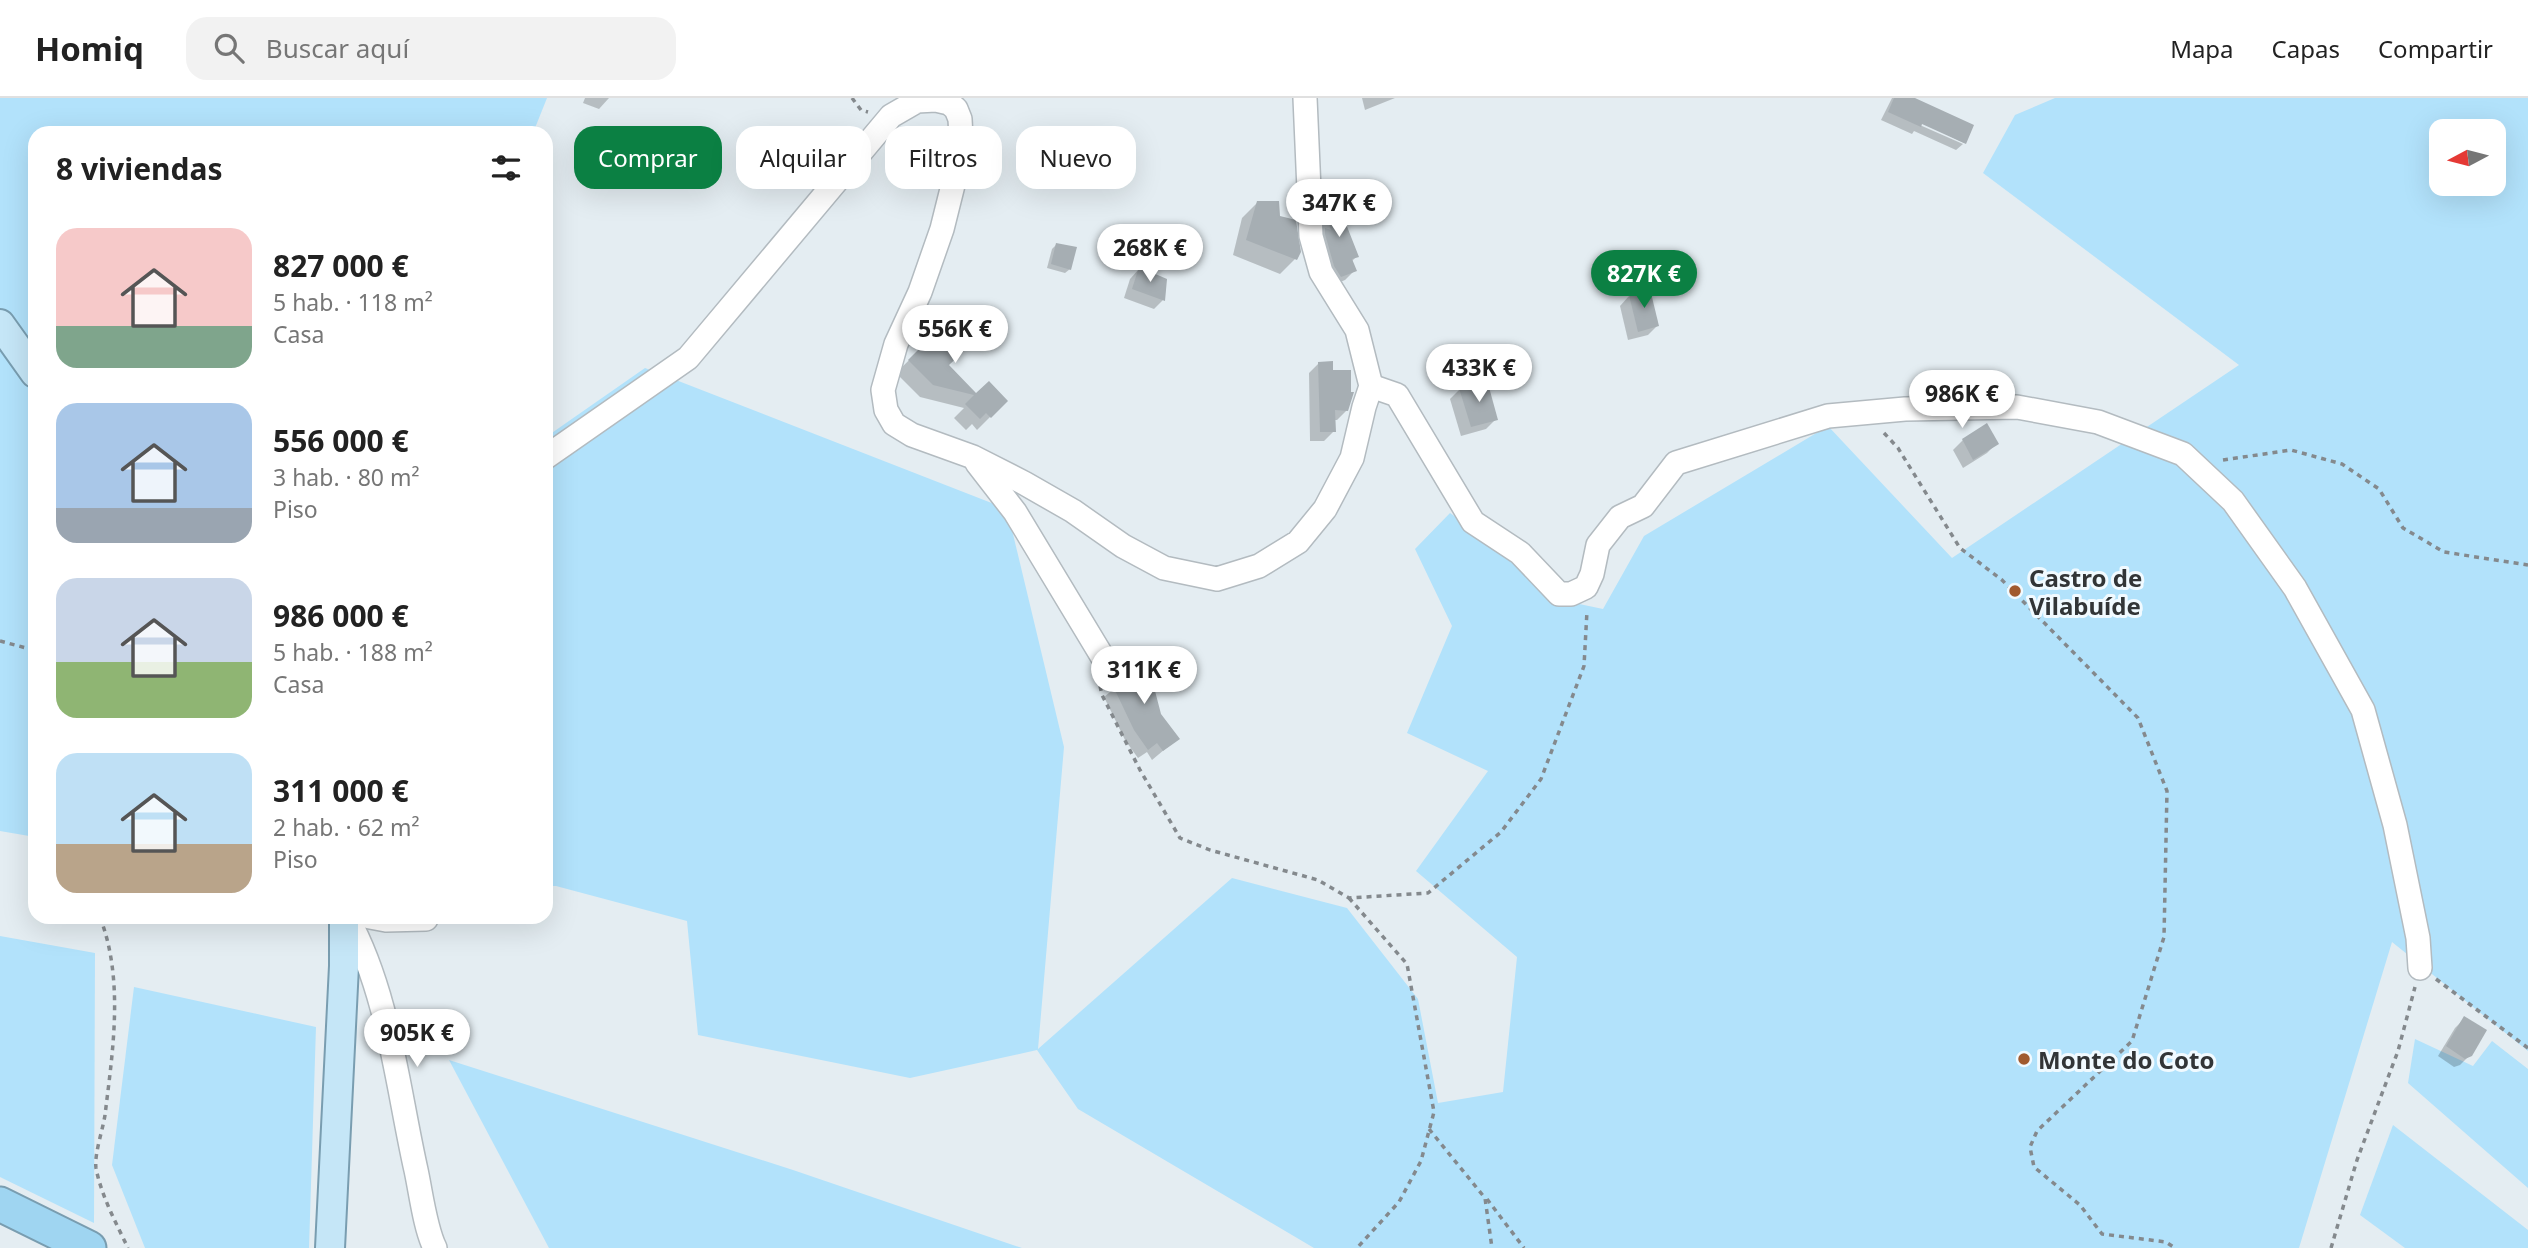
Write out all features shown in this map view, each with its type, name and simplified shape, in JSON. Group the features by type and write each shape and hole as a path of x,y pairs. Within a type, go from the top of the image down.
{"highway":[{"path":"0,1204 89,1248"}],"main road":[{"path":"0,324 28,363"},
{"path":"330,1248 345,924"}],"street":[{"path":"553,452 688,358 891,116 917,102 936,100 959,104 959,161 945,216 920,292 896,344 883,390 886,411 894,424 912,435 973,457 1063,505 1123,546 1164,568 1217,579 1259,566 1298,542 1325,509 1352,458 1371,386 1357,330 1321,272 1311,236 1305,98"},
{"path":"1371,386 1397,395 1473,522 1520,553 1559,594 1571,594 1586,587 1598,545 1620,517 1643,506 1676,463 1828,416 1905,409 2017,407 2098,422 2183,454 2233,500 2295,588 2363,710 2395,825 2418,938 2420,968"},
{"path":"973,457 1015,512 1104,675"},
{"path":"350,924 356,934 384,1012 405,1121 435,1248"}],"path":[{"path":"1865,413 1898,448 1960,548 2002,580 2138,718 2167,791 2164,937 2132,1041 2037,1131 2030,1147 2034,1167 2080,1205 2102,1234 2166,1242 2175,1248"},
{"path":"2194,465 2291,450 2342,464 2379,489 2403,528 2444,552 2528,565"},
{"path":"1349,898 1428,893 1501,832 1541,779 1584,666 1586,587"},
{"path":"0,641 28,648"},
{"path":"1104,675 1102,695 1140,770 1180,838 1210,850 1318,880 1349,898 1407,964 1434,1112 1420,1161 1399,1202 1356,1248"},
{"path":"103,924 116,992 111,1065 95,1165 128,1248"},
{"path":"2330,1248 2357,1160 2398,1051 2420,968 2528,1048"},
{"path":"1429,1129 1524,1248"},
{"path":"1485,1198 1492,1248"}],"shaded area":[{"path":"0,98 547,98 536,126 28,126 28,836 0,831"},
{"path":"2055,98 2528,98 2528,1051 2392,942 2299,1248 1314,1248 1078,1109 1037,1050 910,1078 698,1035 687,921 553,886 553,432 645,368 1007,509 1064,747 1038,1049 1232,878 1347,908 1418,999 1438,1103 1503,1092 1517,957 1416,871 1488,771 1407,733 1452,626 1415,549 1450,513 1509,555 1546,597 1603,609 1644,536 1828,426 1952,558 2239,365 1983,173 2015,115"},
{"path":"0,936 95,953 94,1223 0,1177"},
{"path":"134,987 316,1027 309,1248 145,1248 112,1165"},
{"path":"2415,1039 2473,1066 2492,1041 2528,1069 2528,1188 2408,1083"},
{"path":"449,1060 793,1170 1022,1248 549,1248"},
{"path":"2393,1125 2528,1230 2528,1248 2405,1248 2360,1215"}],"building":[{"path":"1894,98 1915,98 1974,125 1966,144 1888,112"},
{"path":"1335,196 1359,257 1352,259 1357,271 1341,277 1334,266 1325,234 1325,228 1331,230 1323,200"},
{"path":"1257,201 1279,201 1280,216 1296,220 1301,252 1297,260 1246,240"},
{"path":"1056,243 1077,247 1071,270 1051,264"},
{"path":"1139,267 1167,279 1165,301 1132,289"},
{"path":"1650,289 1659,326 1638,332 1629,295"},
{"path":"957,311 981,335 949,365 976,393 989,381 1008,401 991,418 986,413 980,419 965,404 974,395 933,385 908,360"},
{"path":"1333,361 1333,370 1351,370 1351,392 1354,392 1348,411 1335,410 1336,432 1320,432 1318,362"},
{"path":"1487,380 1498,420 1471,427 1459,388"},
{"path":"1987,423 1999,444 1973,460 1962,439"},
{"path":"1138,653 1148,664 1161,714 1180,739 1163,751 1157,743 1148,750 1134,730 1113,686 1132,674 1123,666"},
{"path":"2464,1016 2487,1030 2472,1056 2465,1059 2446,1046"}],"place":[{"name":"Castro de Vilabuíde","path":"2015,591"},
{"name":"Monte do Coto","path":"2024,1059"}]}
